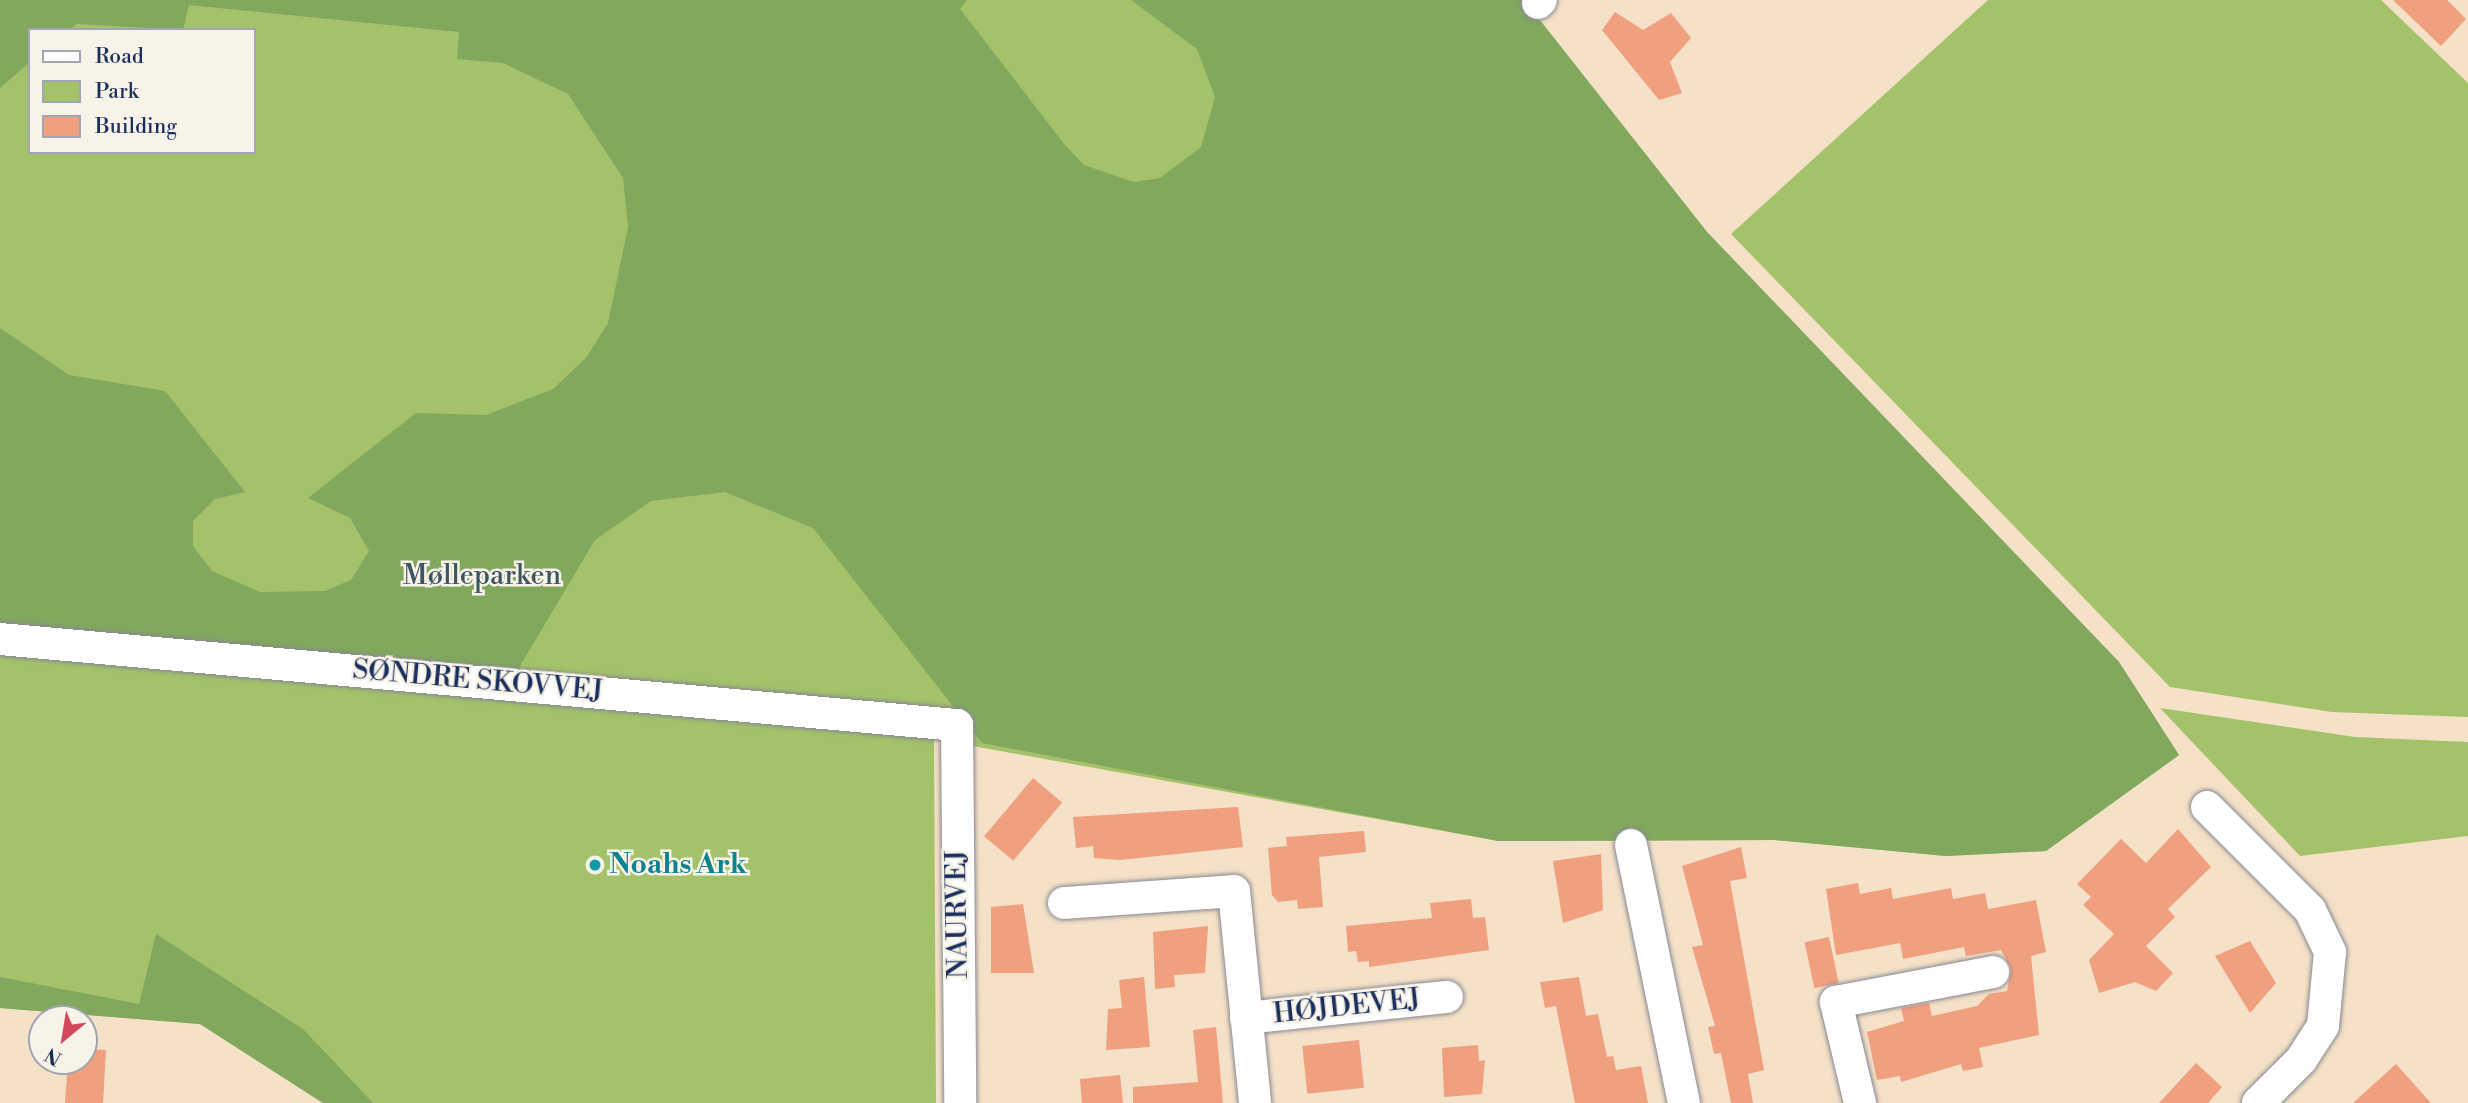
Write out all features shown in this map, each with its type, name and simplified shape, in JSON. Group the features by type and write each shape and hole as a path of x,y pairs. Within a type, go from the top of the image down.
{"street":[{"name":"SØNDRE SKOVVEJ","path":"0,639 957,725"},
{"name":"NAURVEJ","path":"957,725 960,1103"},
{"path":"2207,807 2310,910 2330,952 2323,1026 2301,1060 2258,1103"},
{"path":"1632,845 1684,1103"},
{"path":"1063,903 1234,891 1255,1103"},
{"path":"1860,1103 1836,1002 1993,972"},
{"name":"HØJDEVEJ","path":"1246,1018 1447,998"}],"green space":[{"name":"Mølleparken","path":"0,0 1524,0 1707,232 2119,662 2179,755 2046,851 1946,856 1774,840 1499,841 934,739 936,1103 323,1103 200,1024 98,1016 98,1005 28,1005 28,1010 0,1008"},
{"name":"Mølleparken","path":"0,0 967,0 960,9 1065,145 1084,165 1134,182 1160,178 1201,147 1215,97 1197,49 1131,0 1524,0 1707,232 2119,662 2179,755 2046,851 1946,856 1774,840 1498,841 982,743 813,528 725,492 651,501 595,540 517,671 0,630 0,328 69,375 165,391 245,492 215,499 193,521 193,546 212,571 260,592 325,591 351,580 369,551 350,518 308,498 416,413 486,415 553,389 586,358 608,323 628,227 623,178 568,94 503,63 457,59 459,32 189,5 183,28 77,24 72,28 28,28 28,64 0,88"},
{"path":"1988,0 2381,0 2468,83 2468,717 2332,712 2170,687 1731,234"},
{"path":"2160,708 2355,737 2468,742 2468,836 2300,856"},
{"path":"156,934 303,1029 373,1103 323,1103 200,1024 98,1016 98,1005 28,1005 28,1010 0,1008 0,977 139,1004"}],"building":[{"path":"2393,0 2447,0 2466,19 2441,46"},
{"path":"1615,12 1643,30 1671,13 1691,38 1670,62 1682,93 1659,100 1602,30"},
{"path":"1033,778 1062,802 1013,861 984,836"},
{"path":"1238,807 1243,847 1120,860 1094,858 1093,846 1076,848 1073,817"},
{"path":"2178,829 2211,867 2168,909 2175,917 2146,946 2173,973 2156,991 2135,982 2099,993 2089,960 2114,934 2083,905 2091,897 2077,884 2121,839 2146,863"},
{"path":"1364,831 1366,852 1319,857 1323,907 1298,909 1297,900 1278,902 1272,895 1268,848 1287,846 1286,837"},
{"path":"1741,847 1747,878 1730,881 1764,1070 1748,1074 1753,1103 1731,1103 1721,1053 1714,1054 1708,1027 1715,1026 1692,947 1703,945 1682,866"},
{"path":"1601,854 1603,910 1563,923 1553,861"},
{"path":"1858,883 1860,894 1891,888 1893,899 1951,888 1953,899 1985,893 1988,909 2036,900 2046,952 2031,956 2039,1035 1979,1048 1983,1067 1963,1071 1961,1064 1901,1082 1900,1076 1877,1080 1867,1032 1904,1021 1901,1008 1929,1003 1932,1016 1977,1006 1989,994 2007,991 2011,969 2001,950 1966,956 1964,947 1903,959 1900,943 1836,955 1826,889"},
{"path":"1471,899 1473,918 1485,917 1489,950 1369,967 1369,961 1358,962 1356,951 1348,952 1346,926 1432,918 1430,903"},
{"path":"1023,904 1034,973 991,973 991,907"},
{"path":"1208,926 1205,973 1174,975 1175,987 1155,989 1153,932"},
{"path":"1829,937 1839,983 1814,988 1805,942"},
{"path":"2250,941 2276,983 2250,1013 2215,956"},
{"path":"1144,977 1150,1047 1106,1050 1108,1009 1122,1008 1119,980"},
{"path":"1579,977 1586,1016 1598,1014 1607,1057 1613,1056 1616,1070 1641,1066 1648,1103 1575,1103 1556,1006 1545,1008 1540,982"},
{"path":"1216,1027 1223,1103 1133,1103 1133,1087 1198,1082 1193,1030"},
{"path":"1359,1040 1364,1088 1307,1094 1302,1046"},
{"path":"1478,1045 1479,1061 1485,1060 1482,1094 1444,1097 1442,1048"},
{"path":"98,1050 106,1050 103,1103 65,1103 67,1075 98,1075"},
{"path":"2196,1063 2222,1087 2208,1103 2159,1103"},
{"path":"2396,1064 2431,1103 2353,1103"},
{"path":"1120,1075 1123,1103 1082,1103 1080,1079"}],"place":[{"name":"Noahs Ark","path":"595,865"}]}
